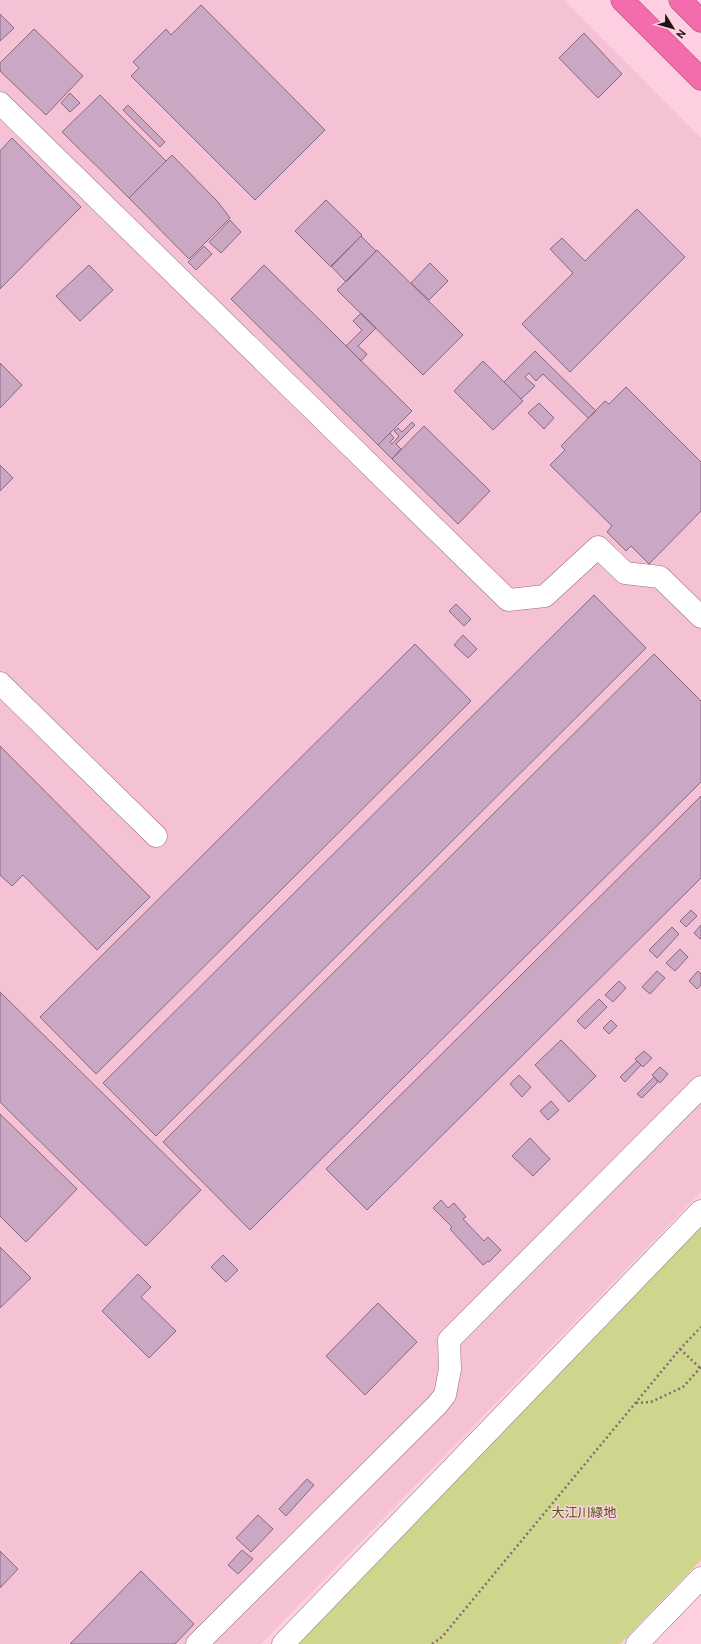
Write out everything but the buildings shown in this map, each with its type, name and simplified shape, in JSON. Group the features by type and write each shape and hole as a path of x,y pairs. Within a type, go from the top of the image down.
{"highway":[{"path":"622,0 701,79"},
{"path":"680,0 701,21"}],"street":[{"path":"0,103 508,600 545,596 598,547 625,573 660,577 701,617"},
{"path":"0,683 156,836"},
{"path":"197,1644 437,1405 445,1394 450,1369 449,1340 701,1086"},
{"path":"283,1644 701,1212"},
{"path":"637,1644 701,1578"}],"path":[{"path":"432,1644 442,1637 680,1349 701,1327"},
{"path":"636,1403 651,1402 683,1387 701,1368 680,1349"}],"shaded area":[{"path":"0,0 564,0 701,138 701,1192 261,1644 0,1644"}],"green space":[{"name":"大江川緑地","path":"701,1221 701,1560 620,1644 296,1644"}]}
